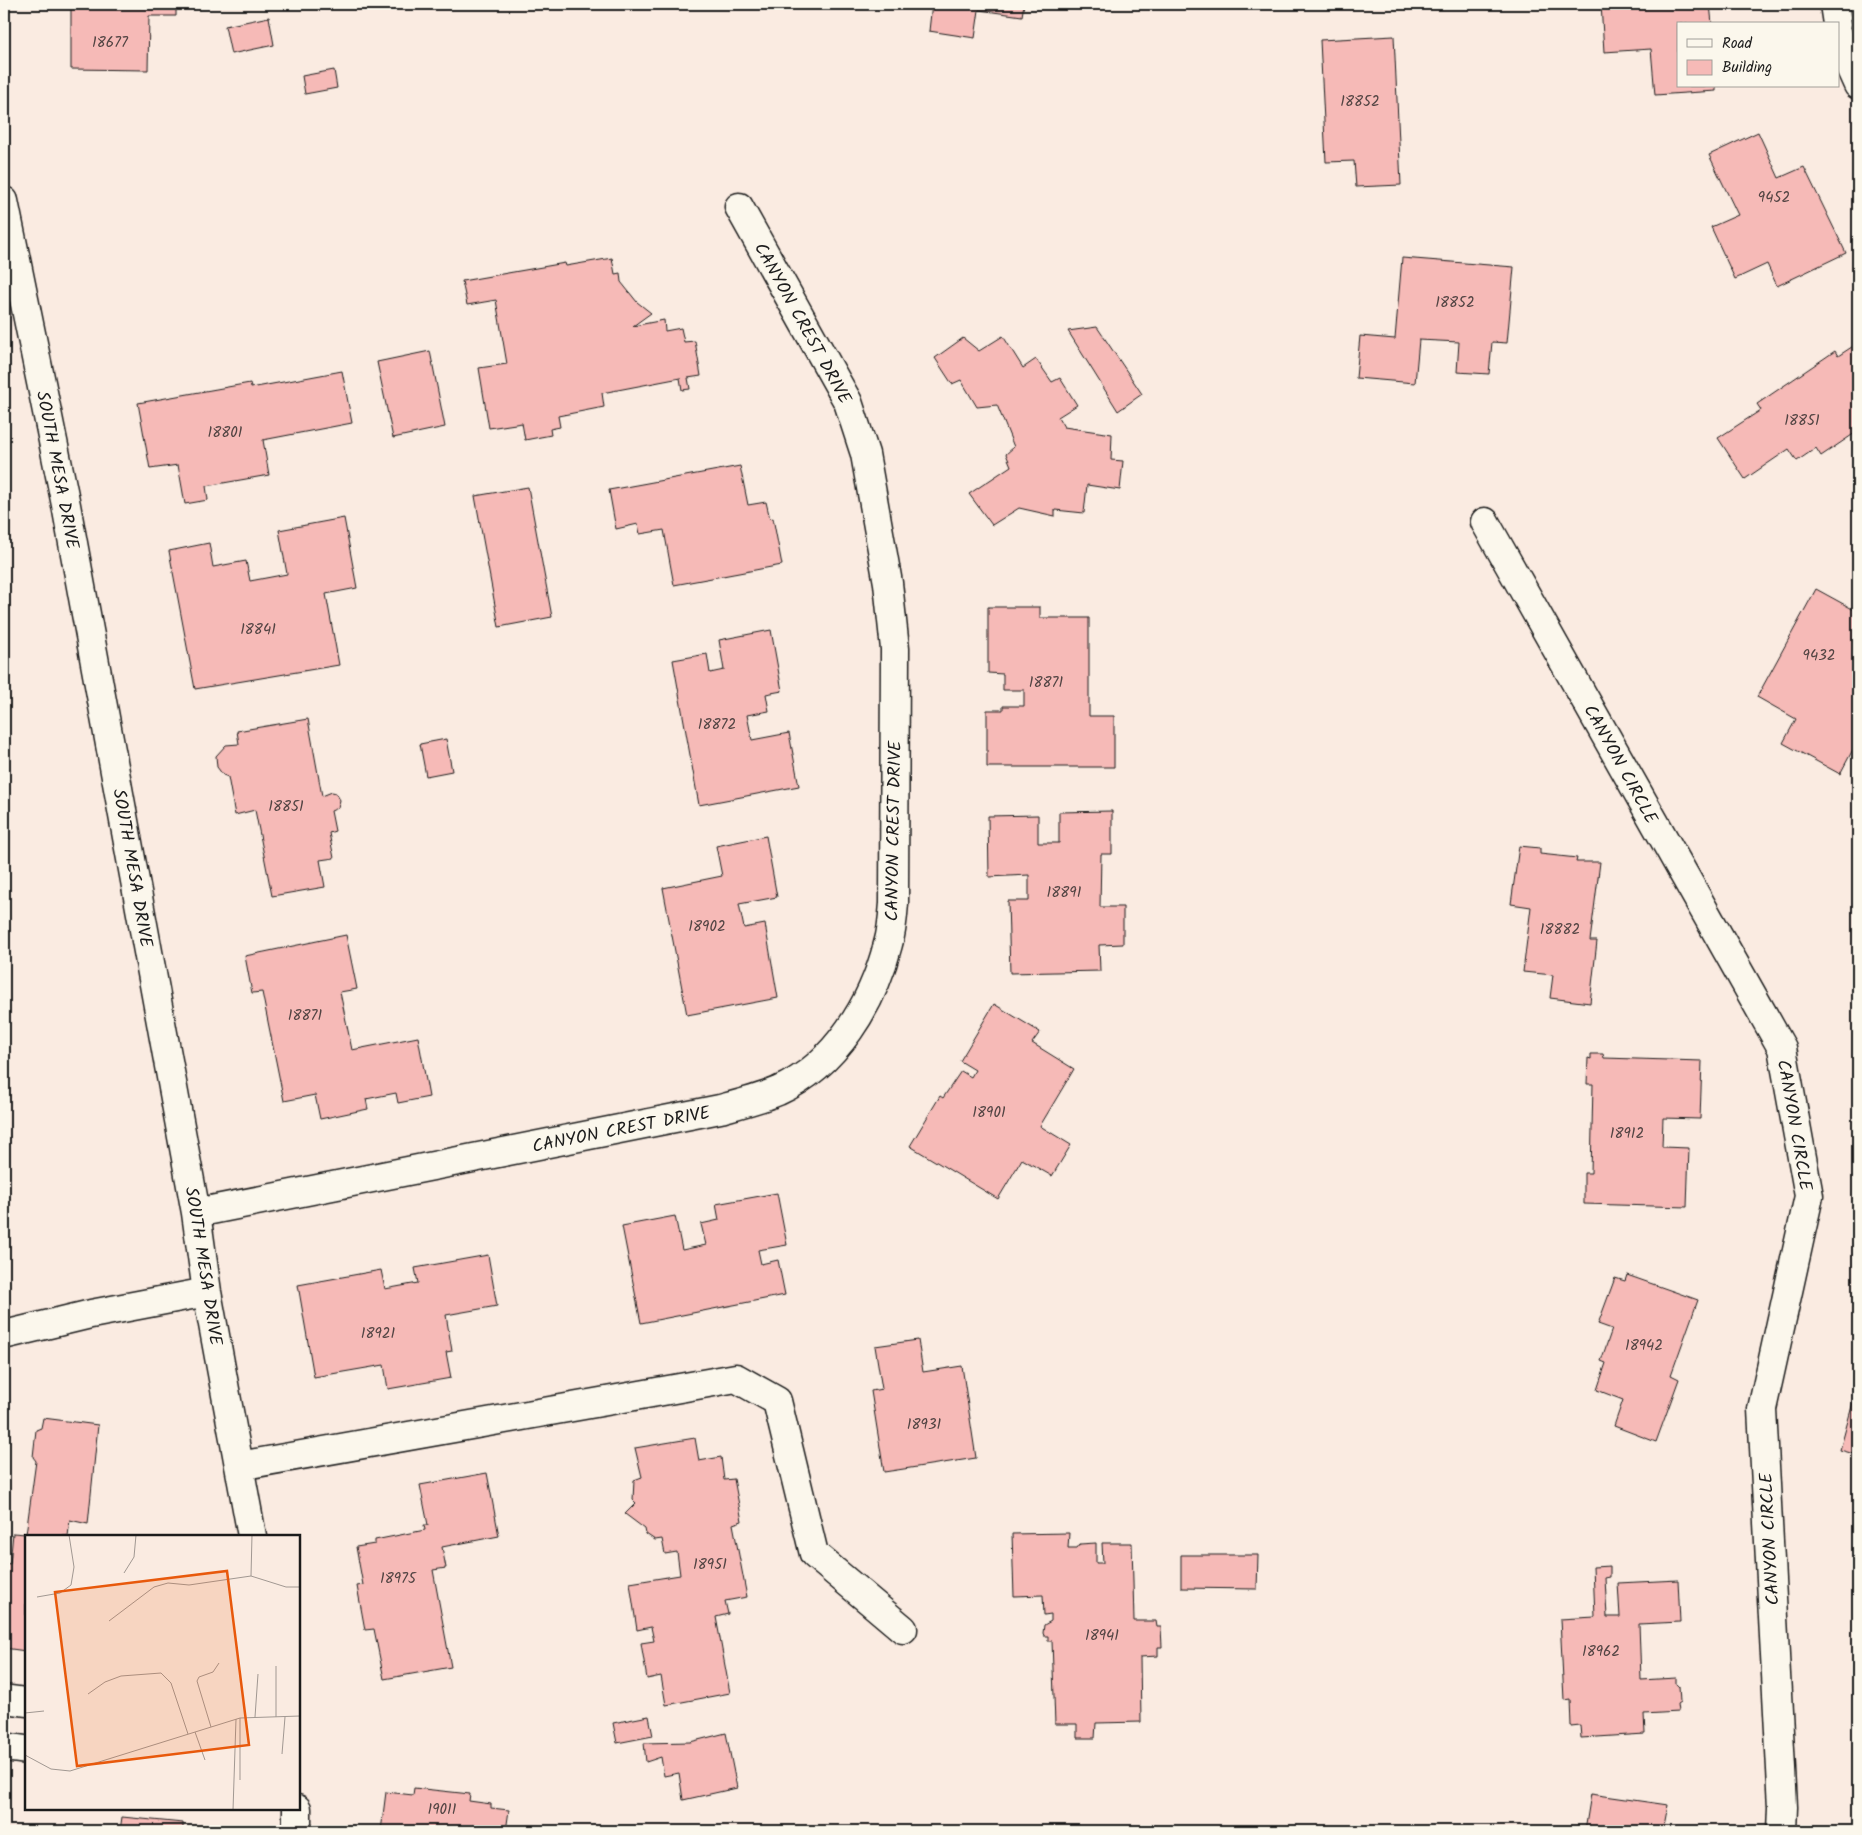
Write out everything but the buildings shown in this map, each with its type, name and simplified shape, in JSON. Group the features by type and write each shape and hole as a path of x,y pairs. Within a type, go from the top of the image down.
{"street":[{"path":"1834,4 1837,22"},
{"path":"1840,45 1858,85"},
{"name":"SOUTH MESA DRIVE","path":"4,201 68,515 196,1213 207,1292 252,1535"},
{"name":"CANYON CREST DRIVE","path":"196,1213 720,1109 751,1100 779,1090 805,1075 828,1055 866,1004 889,942 894,902 895,648 888,583 865,454 848,402 739,207"},
{"name":"CANYON CIRCLE","path":"1485,522 1782,1048 1809,1196 1762,1410 1783,1808 1782,1831"},
{"path":"4,1335 91,1314 207,1292"},
{"path":"239,1466 736,1378 776,1401 814,1554 903,1629"},
{"path":"4,1699 25,1702"},
{"path":"4,1747 25,1750"},
{"path":"296,1831 297,1810"}]}
